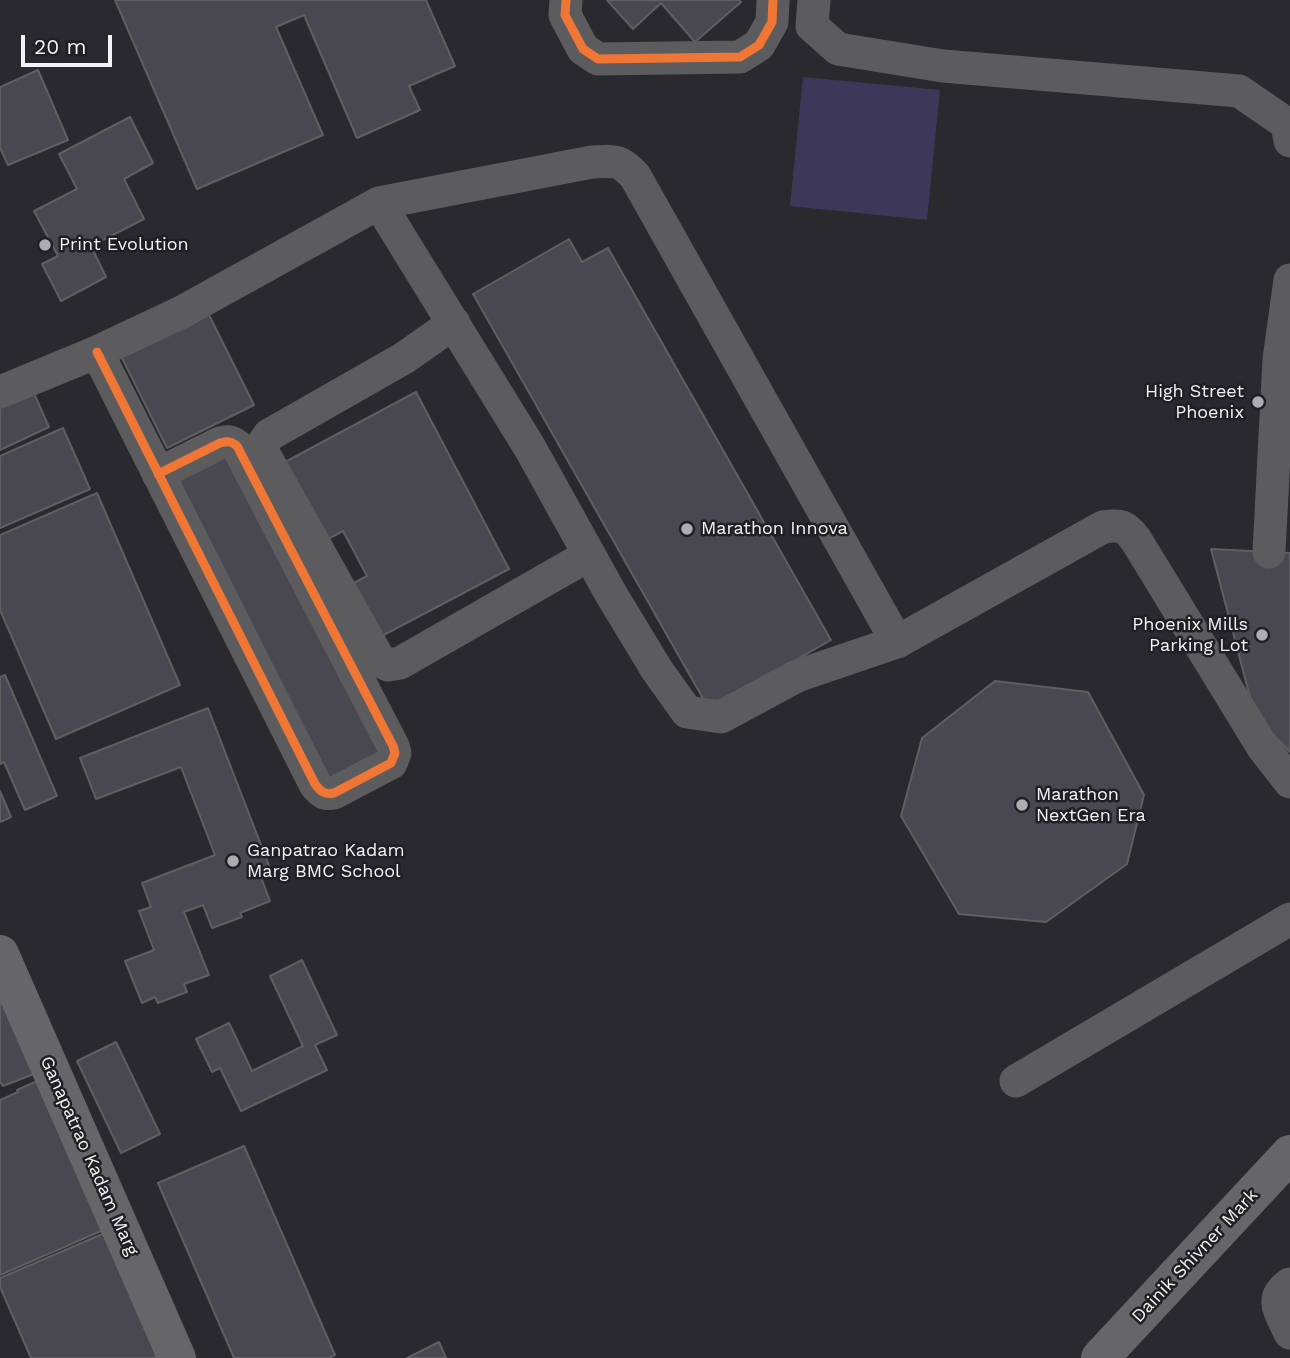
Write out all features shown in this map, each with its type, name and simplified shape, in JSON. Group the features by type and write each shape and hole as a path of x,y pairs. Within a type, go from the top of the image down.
{"main road":[{"name":"Ganapatrao Kadam Marg","path":"0,954 177,1358"},
{"name":"Dainik Shivner Mark","path":"1100,1358 1289,1157"}],"street":[{"path":"566,0 565,15 583,49 598,59 740,57 759,45 772,22 773,0"},
{"path":"814,0 812,26 838,49 943,66 1239,91 1287,124 1290,141"},
{"path":"0,392 97,352 182,312 379,203 592,162 623,164 642,188 897,642"},
{"path":"379,203 530,448 657,670 687,712 721,717 797,676 897,642 1103,527 1119,525 1129,530 1136,540 1262,746 1290,782"},
{"path":"1269,552 1283,434 1279,359 1290,280"},
{"path":"454,323 404,358 269,435 263,444 264,454 380,662 388,665 400,663 589,555"},
{"path":"97,352 158,474 315,784 322,792 334,793 391,763 395,753 393,746 237,446 232,442 220,443 158,474"},
{"path":"1016,1081 1290,919"},
{"path":"1290,1284 1279,1293 1277,1300 1290,1333"}],"shaded area":[{"path":"803,77 940,90 927,220 790,206"}],"building":[{"path":"115,0 426,0 455,66 409,86 420,110 357,138 304,15 276,27 323,135 197,189"},
{"path":"607,0 741,2 695,42 661,3 633,29"},
{"path":"38,70 68,140 8,165 0,148 0,87"},
{"path":"130,117 153,163 124,179 144,219 91,246 106,277 61,301 42,264 58,256 34,211 77,189 59,154"},
{"name":"Marathon Innova","path":"569,239 582,262 608,248 831,640 709,709 473,294"},
{"path":"207,311 254,405 167,448 120,354"},
{"path":"29,382 49,427 0,450 0,395"},
{"path":"416,392 509,569 378,638 350,585 367,576 343,531 326,540 285,462"},
{"path":"63,428 90,489 0,528 0,456"},
{"path":"228,452 387,757 331,787 171,482"},
{"path":"97,493 180,685 56,739 0,610 0,535"},
{"name":"Phoenix Mills Parking Lot","path":"1211,549 1290,553 1290,752 1255,716"},
{"path":"5,675 57,796 25,810 4,762 0,764 0,677"},
{"name":"Marathon NextGen Era","path":"995,681 1088,692 1144,795 1127,864 1046,922 959,914 901,816 922,738"},
{"name":"Ganpatrao Kadam Marg BMC School","path":"208,708 270,868 259,872 270,901 240,913 242,917 212,928 203,905 184,912 209,975 184,984 187,992 158,1003 155,997 142,1003 125,961 154,950 139,911 151,907 142,883 215,855 181,767 96,799 80,758"},
{"path":"0,791 11,817 0,822"},
{"path":"302,960 337,1035 315,1045 327,1070 241,1111 220,1068 212,1072 196,1039 229,1023 252,1071 303,1046 270,976"},
{"path":"0,973 39,1072 3,1086 0,1082"},
{"path":"116,1042 160,1134 121,1153 77,1061"},
{"path":"42,1079 108,1228 0,1275 0,1100"},
{"path":"244,1146 335,1355 329,1358 234,1358 158,1183"},
{"path":"107,1232 162,1358 31,1358 0,1287 0,1278"},
{"path":"439,1342 446,1358 407,1358"}],"cycle path":[{"path":"566,0 565,15 583,49 598,59 740,57 759,45 772,22 773,0"},
{"path":"97,352 315,784 323,792 334,793 391,763 395,753 393,746 237,446 229,442 220,443 158,474"}],"place":[{"name":"Print Evolution","path":"45,245"},
{"name":"High Street Phoenix","path":"1258,402"},
{"name":"Marathon Innova","path":"687,529"},
{"name":"Phoenix Mills Parking Lot","path":"1262,635"},
{"name":"Marathon NextGen Era","path":"1022,805"},
{"name":"Ganpatrao Kadam Marg BMC School","path":"233,861"}]}
